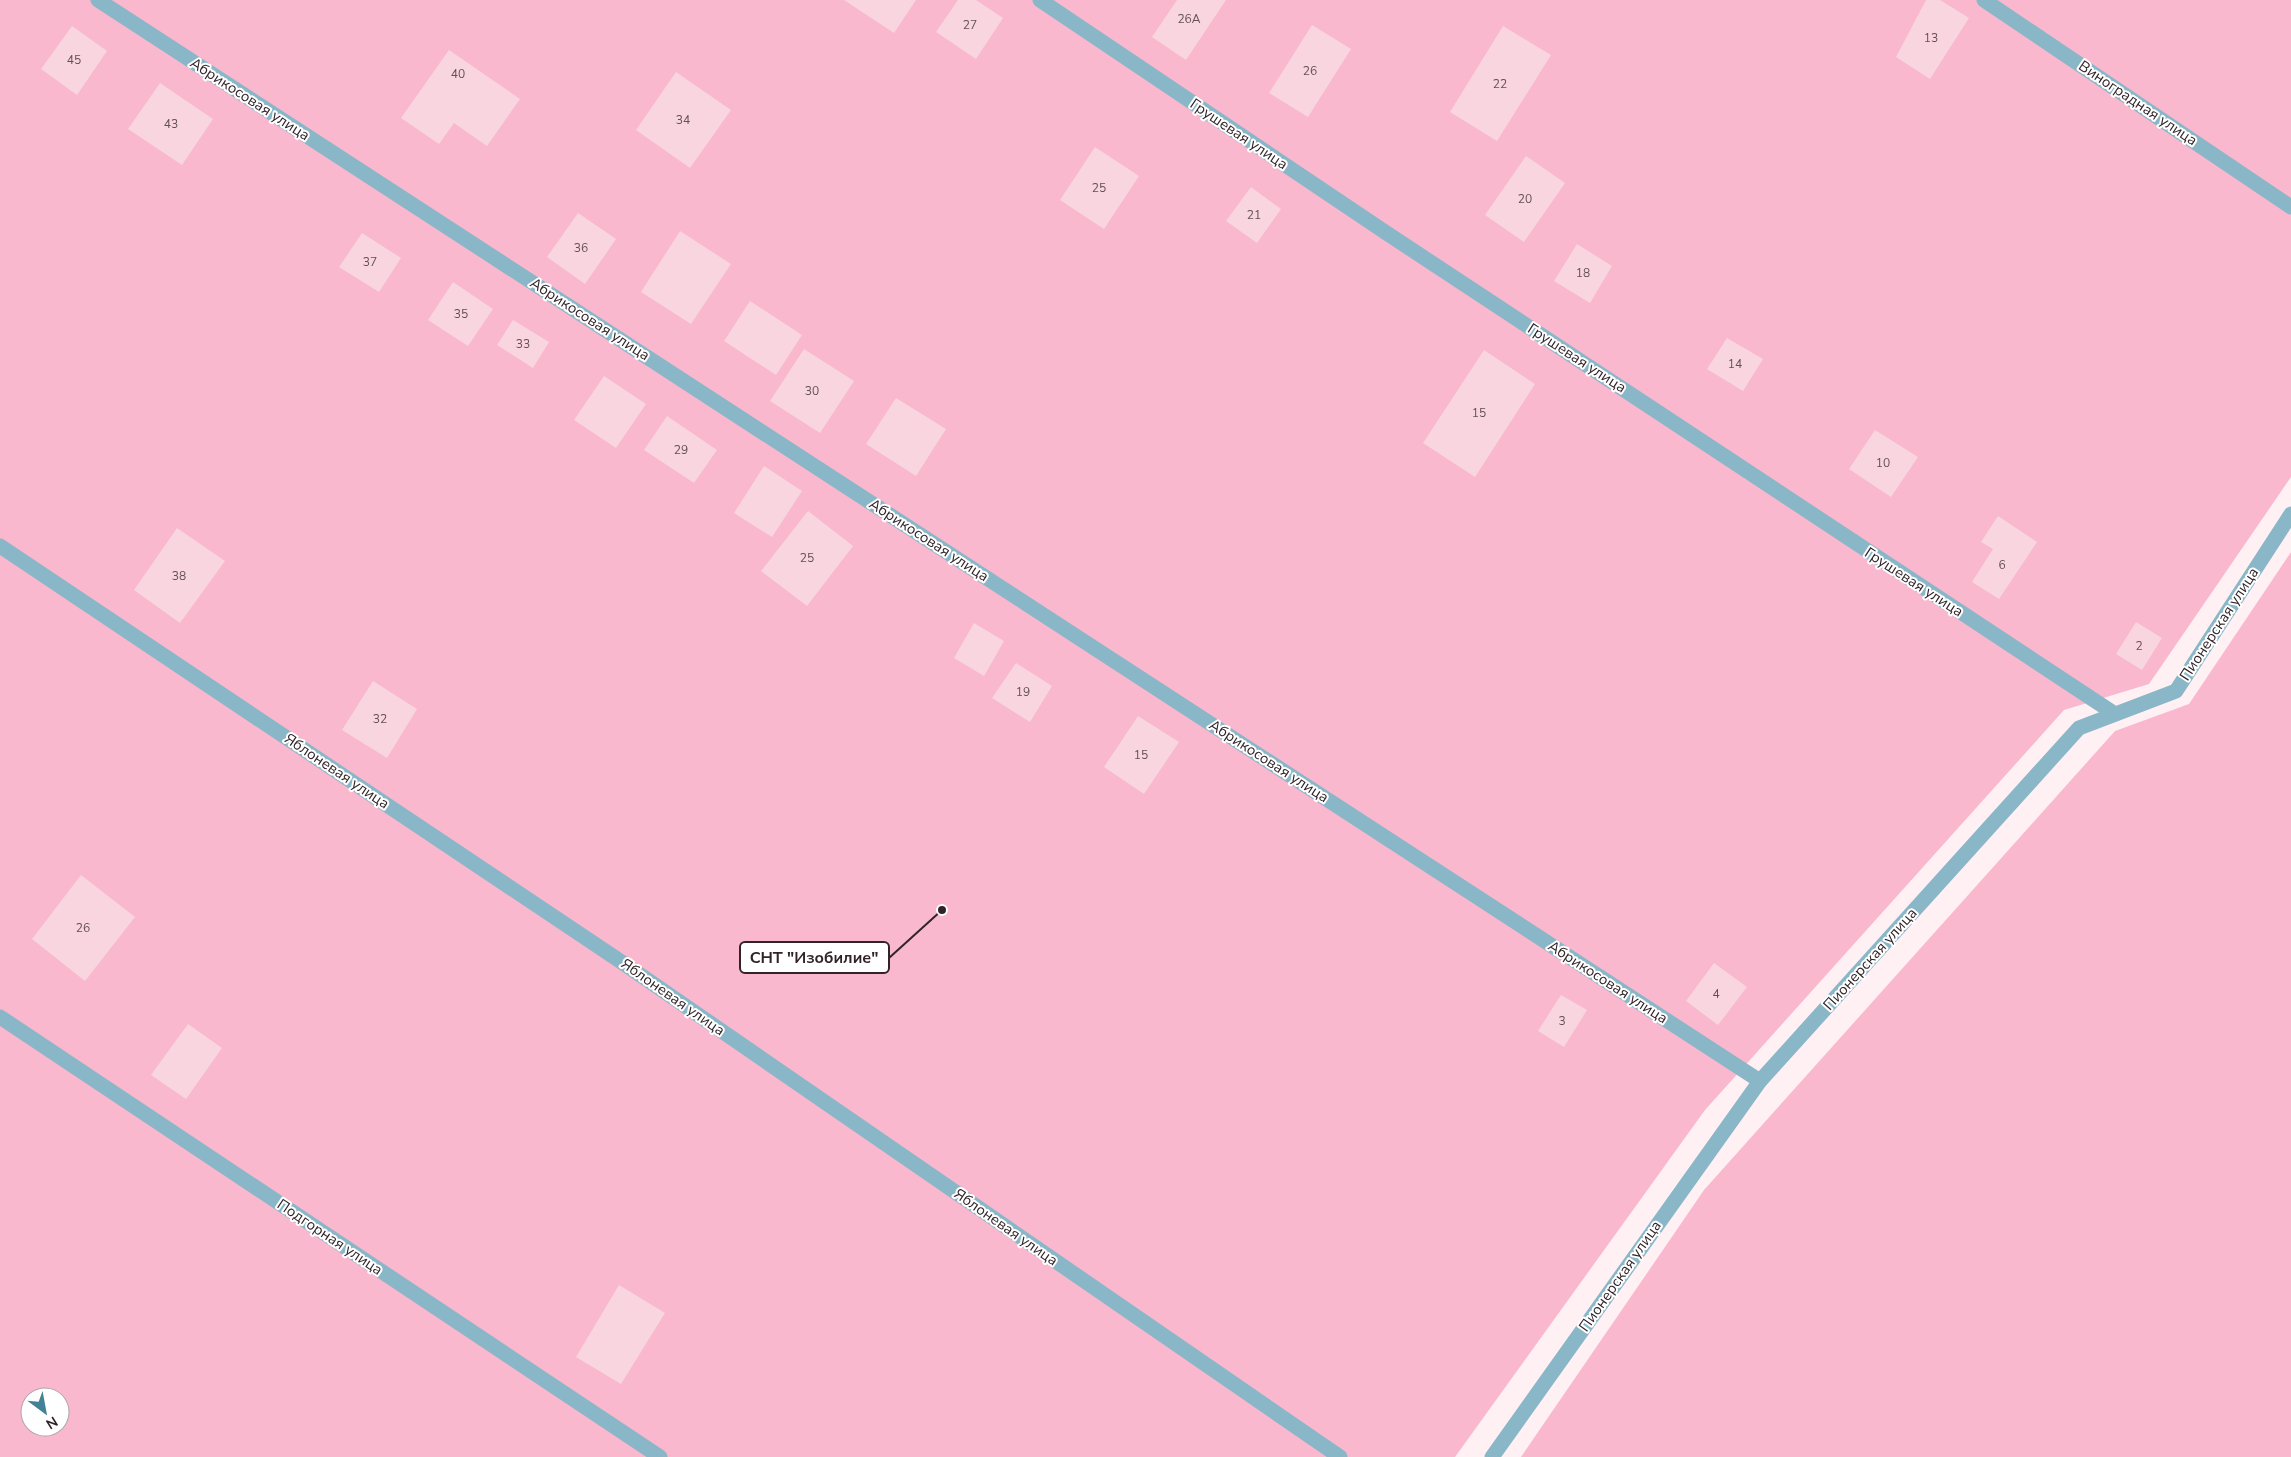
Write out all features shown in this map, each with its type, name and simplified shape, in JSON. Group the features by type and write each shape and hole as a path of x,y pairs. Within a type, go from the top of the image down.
{"street":[{"name":"Абрикосовая улица","path":"98,0 1760,1081"},
{"name":"Грушевая улица","path":"1040,0 1410,248 2115,714"},
{"name":"Виноградная улица","path":"1984,0 2291,207"},
{"name":"Пионерская улица","path":"1492,1457 1760,1081 2079,728 2176,691 2291,514"},
{"name":"Яблоневая улица","path":"0,546 623,963 1340,1457"},
{"name":"Подгорная улица","path":"0,1017 660,1457"}],"shaded area":[{"path":"0,0 2291,0 2291,477 2149,684 2064,710 1705,1110 1455,1457 0,1457"},
{"path":"2291,552 2291,1457 1521,1457 1704,1190 2115,731 2189,704"}],"building":[{"path":"844,0 916,0 894,33"},
{"path":"958,0 976,0 1003,18 976,59 936,32"},
{"path":"1177,0 1226,0 1186,60 1152,37"},
{"path":"1926,0 1940,0 1969,18 1930,79 1896,57"},
{"path":"1312,25 1351,49 1308,117 1269,93"},
{"path":"72,26 107,51 77,95 41,69"},
{"path":"1503,26 1551,55 1497,141 1450,112"},
{"path":"449,50 520,99 487,146 454,123 439,144 401,118"},
{"path":"676,72 731,110 690,168 636,130"},
{"path":"160,83 213,119 182,165 128,129"},
{"path":"1095,147 1139,176 1104,229 1060,200"},
{"path":"1526,156 1565,183 1524,242 1485,215"},
{"path":"1251,187 1281,209 1257,243 1226,221"},
{"path":"578,213 616,239 585,284 547,257"},
{"path":"680,231 731,264 691,324 641,292"},
{"path":"362,233 401,258 379,292 339,267"},
{"path":"1577,244 1612,266 1590,303 1554,281"},
{"path":"453,282 493,309 468,346 428,320"},
{"path":"750,301 802,335 776,375 724,341"},
{"path":"513,320 549,342 533,368 497,345"},
{"path":"1727,338 1763,359 1743,391 1707,369"},
{"path":"804,349 854,381 820,433 770,401"},
{"path":"1484,350 1535,384 1475,477 1423,443"},
{"path":"604,376 646,404 616,448 574,420"},
{"path":"896,398 946,429 916,476 866,444"},
{"path":"667,416 717,450 694,483 644,450"},
{"path":"1875,430 1918,457 1891,497 1849,469"},
{"path":"764,466 802,491 772,537 734,513"},
{"path":"808,511 853,546 807,606 761,571"},
{"path":"1998,516 2037,542 1999,599 1972,582 1993,549 1981,542"},
{"path":"177,528 225,561 180,623 134,590"},
{"path":"2136,622 2162,638 2142,670 2116,654"},
{"path":"974,623 1004,641 984,676 954,658"},
{"path":"1016,663 1052,686 1030,722 992,698"},
{"path":"373,681 417,709 387,758 342,730"},
{"path":"1138,716 1179,742 1144,794 1104,767"},
{"path":"81,875 135,917 85,981 32,939"},
{"path":"1714,963 1747,987 1718,1025 1686,1001"},
{"path":"1561,995 1587,1010 1564,1047 1538,1031"},
{"path":"188,1024 222,1048 186,1099 151,1075"},
{"path":"619,1285 665,1313 621,1384 576,1357"}],"place":[{"name":"СНТ \"Изобилие\"","path":"942,910"}]}
